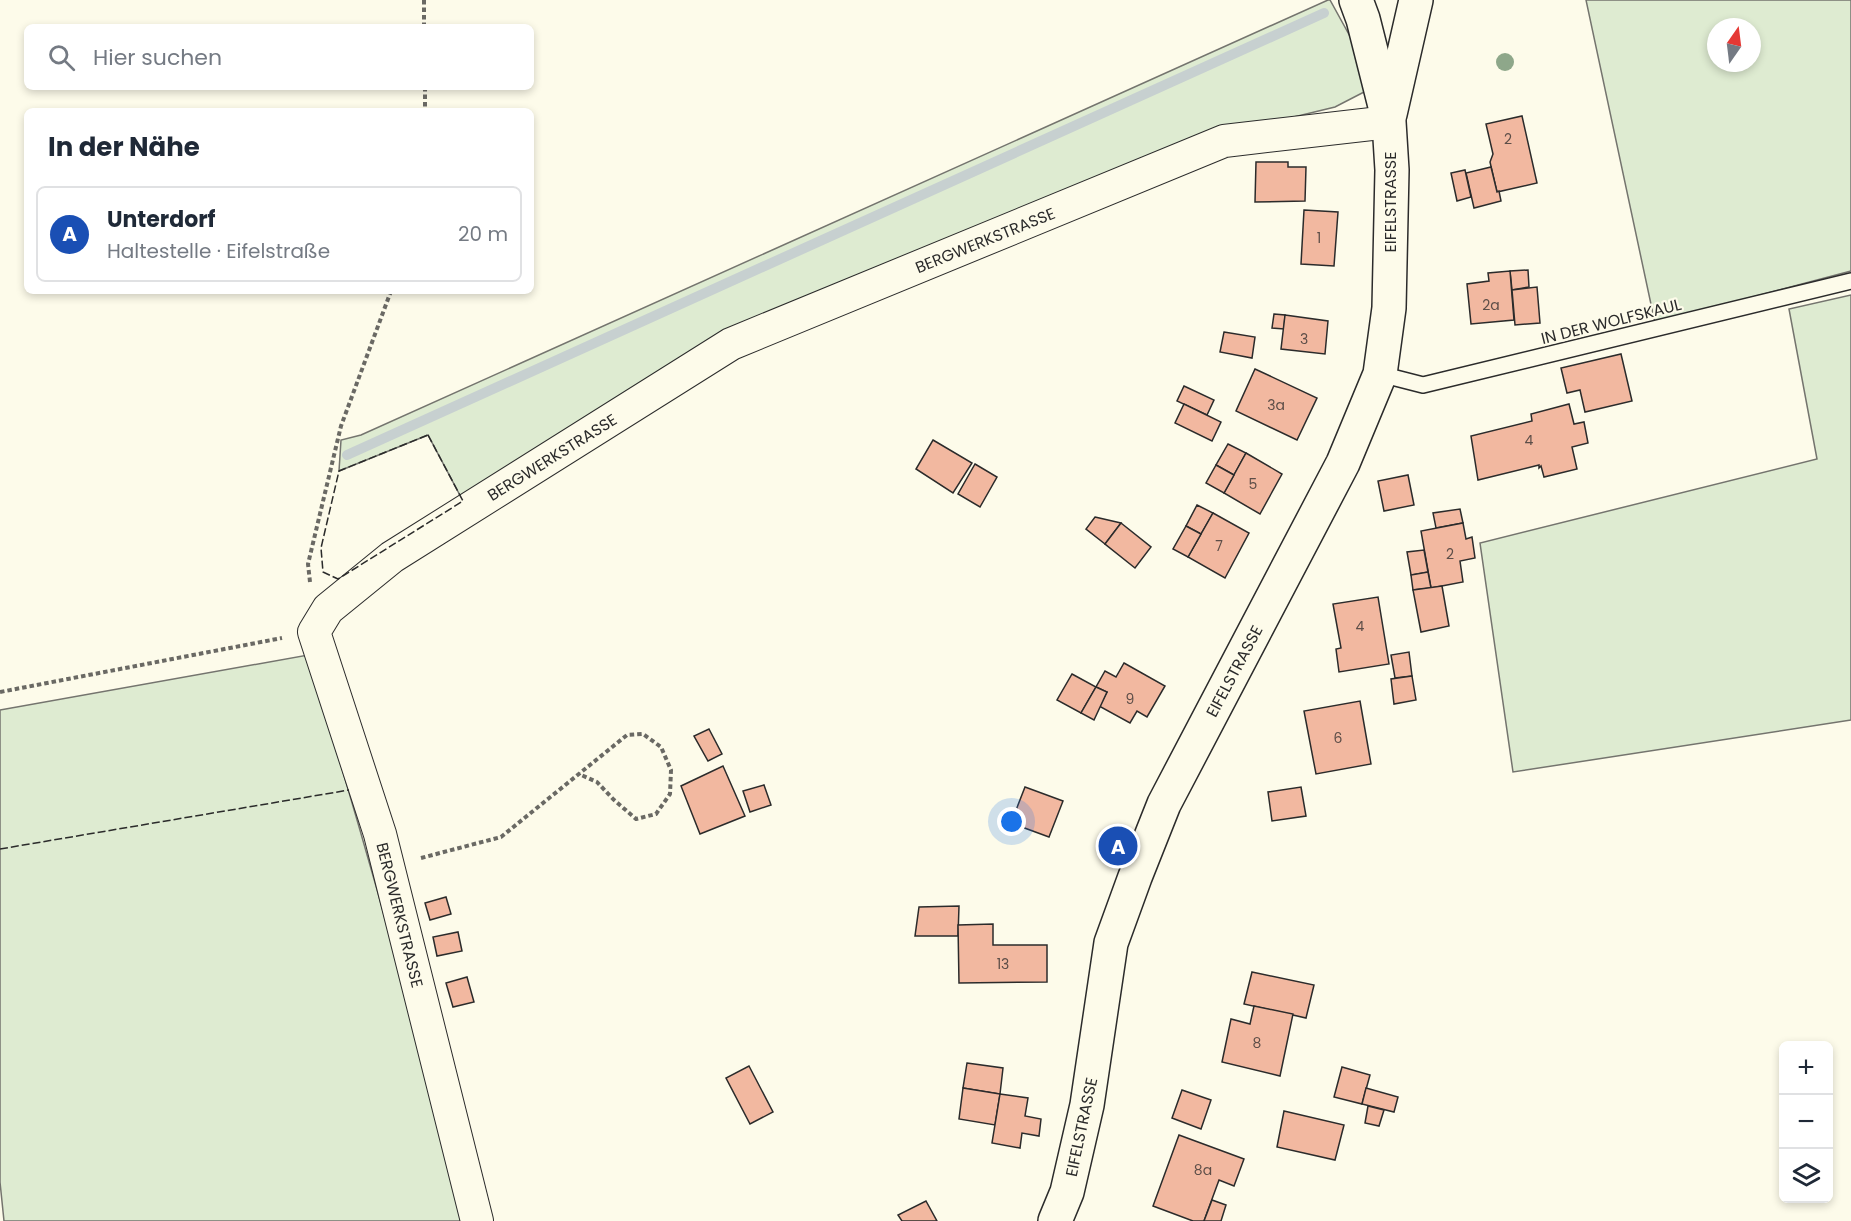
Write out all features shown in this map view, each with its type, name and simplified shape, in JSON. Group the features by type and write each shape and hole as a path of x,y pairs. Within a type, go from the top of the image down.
{"street":[{"path":"1356,0 1389,122"},
{"path":"1389,122 1416,0"},
{"name":"EIFELSTRASSE","path":"1055,1221 1067,1192 1087,1105 1111,943 1135,877 1164,804 1342,463 1380,374 1389,308 1392,170 1389,122"},
{"name":"BERGWERKSTRASSE","path":"477,1221 380,834 314,632 328,609 392,557 731,344 1224,141 1389,122"}],"lane":[{"name":"IN DER WOLFSKAUL","path":"1380,374 1423,385 1851,281"}],"path":[{"path":"424,0 424,24"},
{"path":"425,90 425,108"},
{"path":"0,692 314,632 308,564 341,426 390,294"},
{"path":"391,880 419,858 501,837 627,735 643,734 662,747 671,770 670,794 656,814 636,819 613,800 597,782 579,774"}],"green space":[{"path":"1328,0 1363,60 1366,91 1335,107 1223,134 728,338 463,501 428,435 339,471 341,440 361,435"},
{"path":"1586,0 1851,0 1851,271 1655,323"},
{"path":"1851,295 1851,720 1513,772 1480,543 1817,459 1789,309"},
{"path":"308,655 390,937 465,1221 4,1221 0,1182 0,710"}],"building":[{"path":"1522,116 1537,183 1497,192 1490,162 1493,154 1486,124"},
{"path":"1256,162 1288,162 1288,167 1306,167 1305,201 1255,202"},
{"path":"1491,167 1501,201 1474,208 1466,173"},
{"path":"1465,170 1471,197 1457,201 1451,173"},
{"path":"1304,210 1338,212 1334,266 1301,264"},
{"path":"1528,270 1529,287 1512,290 1510,271"},
{"path":"1510,271 1514,320 1471,324 1467,284 1489,281 1488,273"},
{"path":"1537,287 1540,323 1515,325 1512,290"},
{"path":"1274,314 1285,315 1284,329 1272,328"},
{"path":"1285,315 1328,321 1325,354 1281,349"},
{"path":"1224,332 1255,337 1252,358 1220,352"},
{"path":"1621,354 1632,401 1585,412 1580,390 1567,393 1561,368"},
{"path":"1255,369 1317,398 1297,440 1236,411"},
{"path":"1184,386 1214,400 1207,415 1177,401"},
{"path":"1184,404 1221,422 1212,441 1175,423"},
{"path":"1569,404 1574,424 1584,422 1588,443 1572,447 1577,469 1544,477 1539,465 1478,480 1471,436 1532,421 1531,414"},
{"path":"933,440 972,463 953,493 916,469"},
{"path":"1228,444 1246,453 1234,475 1216,465"},
{"path":"1246,453 1282,474 1260,514 1224,493"},
{"path":"975,464 997,477 980,507 958,494"},
{"path":"1216,465 1234,475 1224,493 1206,483"},
{"path":"1408,475 1414,505 1384,511 1378,481"},
{"path":"1197,505 1213,513 1201,534 1186,526"},
{"path":"1460,509 1463,523 1436,528 1433,513"},
{"path":"1213,513 1249,533 1225,578 1188,557"},
{"path":"1095,517 1121,523 1105,544 1086,529"},
{"path":"1121,523 1151,547 1135,568 1105,544"},
{"path":"1463,523 1466,539 1472,537 1475,558 1460,561 1463,582 1431,588 1421,531"},
{"path":"1186,526 1201,534 1188,557 1173,549"},
{"path":"1424,550 1428,572 1411,575 1407,552"},
{"path":"1428,572 1431,588 1413,590 1411,575"},
{"path":"1442,586 1449,626 1421,632 1413,590"},
{"path":"1378,597 1389,664 1339,672 1336,649 1341,648 1333,604"},
{"path":"1409,652 1412,676 1395,678 1391,655"},
{"path":"1124,663 1165,686 1147,717 1137,711 1130,723 1099,706 1107,692 1096,687 1105,671 1116,677"},
{"path":"1072,674 1096,687 1081,713 1057,700"},
{"path":"1412,676 1416,700 1394,704 1391,679"},
{"path":"1096,687 1107,692 1094,720 1081,713"},
{"path":"1360,701 1371,764 1316,774 1304,711"},
{"path":"709,729 722,754 708,761 694,736"},
{"path":"723,766 745,816 700,834 681,786"},
{"path":"764,785 771,805 750,812 743,791"},
{"path":"1025,787 1063,801 1049,837 1011,823"},
{"path":"1301,787 1306,816 1272,821 1268,792"},
{"path":"446,897 451,914 430,920 425,903"},
{"path":"959,906 958,936 915,936 919,907"},
{"path":"993,924 993,945 1047,945 1047,982 959,983 958,925"},
{"path":"458,932 462,951 437,956 433,937"},
{"path":"1252,972 1314,985 1306,1018 1244,1004"},
{"path":"467,977 474,1002 453,1007 446,983"},
{"path":"1254,1006 1293,1014 1280,1076 1222,1062 1231,1019 1250,1024"},
{"path":"967,1063 1003,1068 1000,1094 963,1088"},
{"path":"749,1066 773,1112 750,1124 726,1078"},
{"path":"1342,1067 1370,1075 1362,1104 1334,1097"},
{"path":"963,1088 1000,1094 995,1125 959,1119"},
{"path":"1366,1088 1398,1097 1394,1112 1362,1104"},
{"path":"1182,1090 1211,1100 1201,1129 1172,1118"},
{"path":"1000,1094 1028,1098 1025,1116 1041,1119 1039,1136 1022,1133 1020,1148 992,1143"},
{"path":"1368,1106 1384,1110 1379,1126 1365,1123"},
{"path":"1284,1111 1344,1125 1335,1160 1277,1147"},
{"path":"1179,1135 1244,1159 1234,1186 1219,1180 1204,1221 1193,1221 1153,1206"},
{"path":"1212,1200 1226,1205 1221,1221 1204,1221"},
{"path":"926,1201 937,1221 902,1221 898,1215"}],"waterway":[{"path":"347,455 1324,13"}],"fence":[{"path":"428,435 463,501 338,579 323,572 321,548 339,471 428,435"},
{"path":"0,849 349,790"}],"place":[{"name":"Unterdorf","path":"1118,846"}]}
